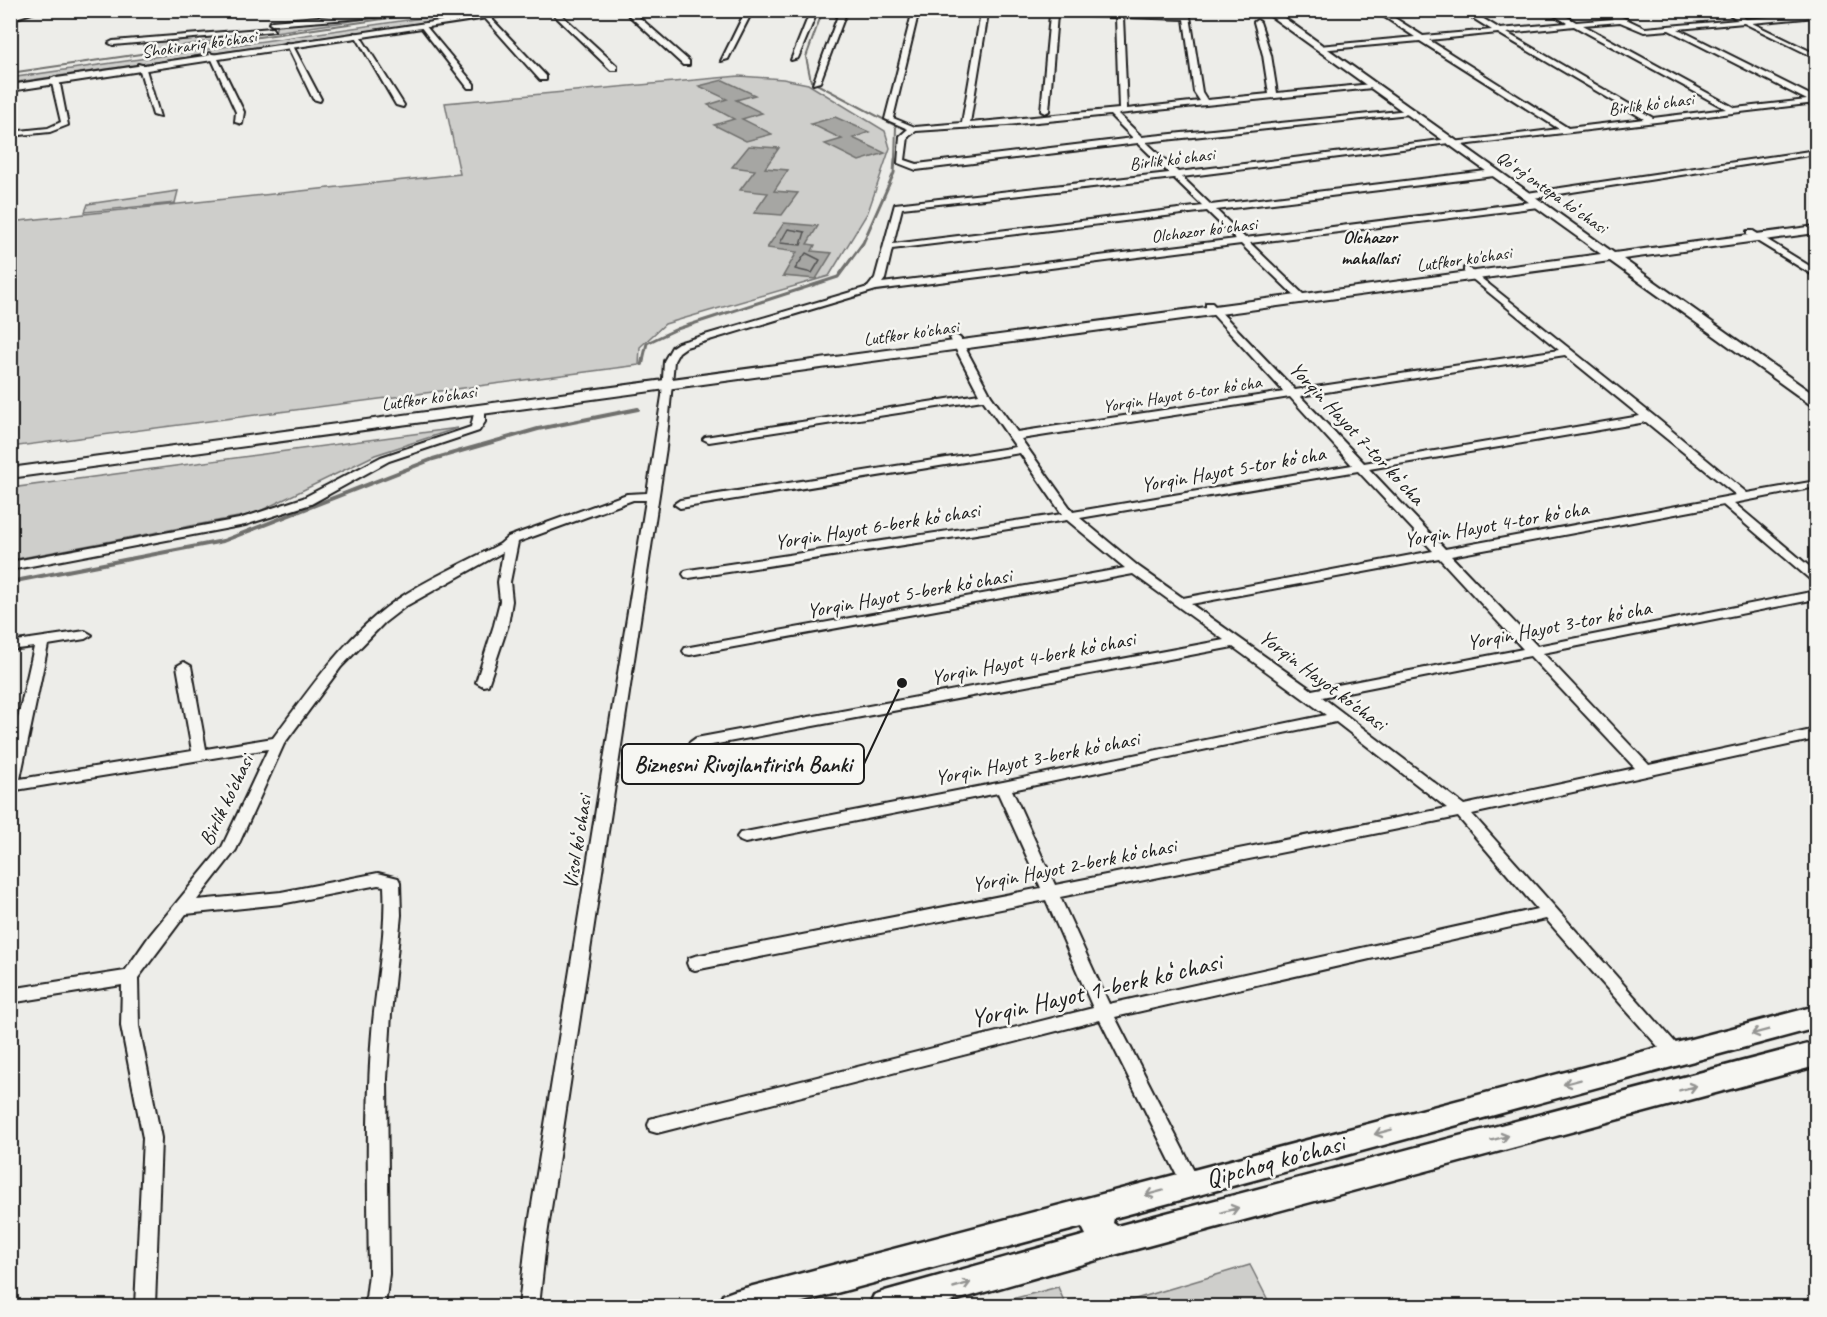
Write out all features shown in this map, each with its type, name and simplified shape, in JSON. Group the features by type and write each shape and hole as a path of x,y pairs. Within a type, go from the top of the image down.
{"main road":[{"path":"10,16 37,10"},
{"name":"Shokirariq ko'chasi","path":"486,16 517,10"},
{"name":"Shokirariq ko'chasi","path":"10,87 535,10"},
{"name":"Qoʻrgʻontepa koʻchasi","path":"1266,10 1534,199"},
{"name":"Qoʻrgʻontepa koʻchasi","path":"1274,10 1372,86 1455,142 1494,172 1816,392"},
{"name":"Lutfkor ko'chasi","path":"10,463 1212,308 1753,235 1816,224"},
{"name":"Lutfkor ko'chasi","path":"1753,235 1816,229"},
{"name":"Qoʻrgʻontepa koʻchasi","path":"1614,254 1816,402"},
{"name":"Lutfkor ko'chasi","path":"10,473 480,409 667,380"},
{"name":"Qipchoq ko'chasi","path":"734,1306 1816,1017"},
{"name":"Qipchoq ko'chasi","path":"885,1306 1114,1241 1816,1054"},
{"path":"1423,1122 1434,1126 1442,1134 1443,1153"},
{"path":"1102,1207 1097,1226 1103,1234 1114,1241"}],"street":[{"path":"272,29 274,10"},
{"path":"113,43 272,29 387,14 394,10"},
{"path":"552,10 615,68"},
{"path":"626,10 686,63"},
{"path":"724,59 750,10"},
{"path":"794,58 815,10"},
{"path":"816,82 844,10"},
{"path":"915,10 889,119 914,129 966,126 1372,86"},
{"path":"968,10 1187,14 1197,92 1204,102"},
{"path":"1377,10 1567,131"},
{"path":"1463,10 1651,120"},
{"path":"1549,10 1733,110"},
{"path":"1600,10 1639,30 1814,16"},
{"path":"1726,10 1745,22 1816,56"},
{"path":"966,126 985,11"},
{"path":"1045,111 1054,12"},
{"path":"1119,13 1123,110"},
{"path":"486,16 543,78"},
{"path":"1323,48 1618,20"},
{"path":"1257,22 1267,55 1274,95"},
{"path":"422,26 471,86"},
{"path":"1670,28 1815,101"},
{"path":"357,35 400,105"},
{"path":"289,46 317,99"},
{"path":"213,57 240,112 239,122"},
{"path":"141,67 157,115"},
{"path":"10,134 50,130 65,123 55,80"},
{"name":"Birlik koʻchasi","path":"889,247 898,206 1815,101"},
{"path":"1112,112 1300,296"},
{"path":"914,129 904,136 901,161 916,167 1140,140 1409,112"},
{"name":"Olchazor koʻchasi","path":"667,380 673,354 682,345 873,287 1246,241 1534,199 1816,152"},
{"path":"873,287 880,279 889,247 1494,172"},
{"path":"1753,235 1816,274"},
{"path":"1470,273 1746,498"},
{"name":"Yorqin Hayot 7-tor koʻcha","path":"1212,308 1647,772"},
{"name":"Yorqin Hayot ko'chasi","path":"957,341 986,396 1070,516 1135,570 1310,695 1461,811 1675,1054"},
{"name":"Yorqin Hayot 6-tor koʻcha","path":"1016,436 1566,352"},
{"name":"Visol koʻchasi","path":"529,1306 536,1242 667,380"},
{"path":"709,439 986,396"},
{"path":"10,566 241,522 278,512 308,501 385,459 475,429 479,422 480,409"},
{"name":"Yorqin Hayot 5-tor koʻcha","path":"1070,516 1650,418"},
{"path":"680,504 1025,449"},
{"name":"Yorqin Hayot 4-tor koʻcha","path":"1182,602 1816,484"},
{"name":"Birlik ko'chasi","path":"130,977 228,850 278,741 336,664 379,620 425,587 504,547 512,540 631,497 651,496"},
{"path":"1725,501 1816,578"},
{"name":"Yorqin Hayot 6-berk koʻchasi","path":"689,574 1070,516"},
{"path":"483,682 506,601 504,582 512,540"},
{"name":"Yorqin Hayot 5-berk koʻchasi","path":"690,651 1135,570"},
{"name":"Yorqin Hayot 3-tor koʻcha","path":"1310,695 1816,596"},
{"path":"10,646 86,634"},
{"path":"42,641 11,786 278,741"},
{"name":"Yorqin Hayot 4-berk koʻchasi","path":"696,743 1236,642"},
{"path":"184,666 200,754"},
{"name":"Yorqin Hayot 3-berk koʻchasi","path":"745,837 1003,787 1338,717"},
{"name":"Yorqin Hayot 2-berk koʻchasi","path":"695,963 1461,811 1816,734"},
{"path":"1003,787 1104,1012 1191,1183"},
{"path":"183,908 281,898 378,879 392,882 393,913 382,1014 379,1074 379,1275 375,1306"},
{"name":"Yorqin Hayot 1-berk koʻchasi","path":"657,1125 1104,1012 1550,912"},
{"path":"10,996 130,977 130,1026 152,1138 145,1306"}],"shaded area":[{"path":"469,11 504,11 11,83 10,78"},
{"path":"393,15 144,51 144,42 275,32 277,24"},
{"path":"739,76 783,79 808,84 885,131 890,148 868,212 829,276 665,324 640,347 639,365 11,447 10,222 460,174 445,103"},
{"path":"178,191 175,203 85,212 88,204"},
{"path":"458,428 375,455 254,514 11,560 11,488"},
{"path":"1250,1265 1271,1306 1112,1306"},
{"path":"1058,1287 1066,1306 985,1306"}],"water":[{"path":"723,80 755,95 736,100 762,113 742,119 772,134 746,141 714,125 734,119 708,105 727,99 699,86"},
{"path":"835,117 869,132 853,138 885,153 859,161 825,144 842,139 811,124"},
{"path":"749,146 779,148 765,168 788,170 774,191 798,193 782,215 754,213 768,193 740,190 755,170 732,167"},
{"path":"784,223 818,226 807,244 815,245 812,251 832,253 816,279 783,276 797,252 767,248"}],"waterway":[{"path":"10,73 445,10"},
{"path":"823,10 806,57 811,81 896,126 895,160"},
{"path":"643,360 647,343 677,329 838,277 863,243 894,173 895,159"},
{"path":"642,364 643,359"},
{"path":"10,582 223,541 433,459 538,429 638,409"}],"place":[{"name":"Biznesni Rivojlantirish Banki","path":"902,683"}],"district":[{"name":"Olchazor mahallasi","path":"1370,247"}]}
